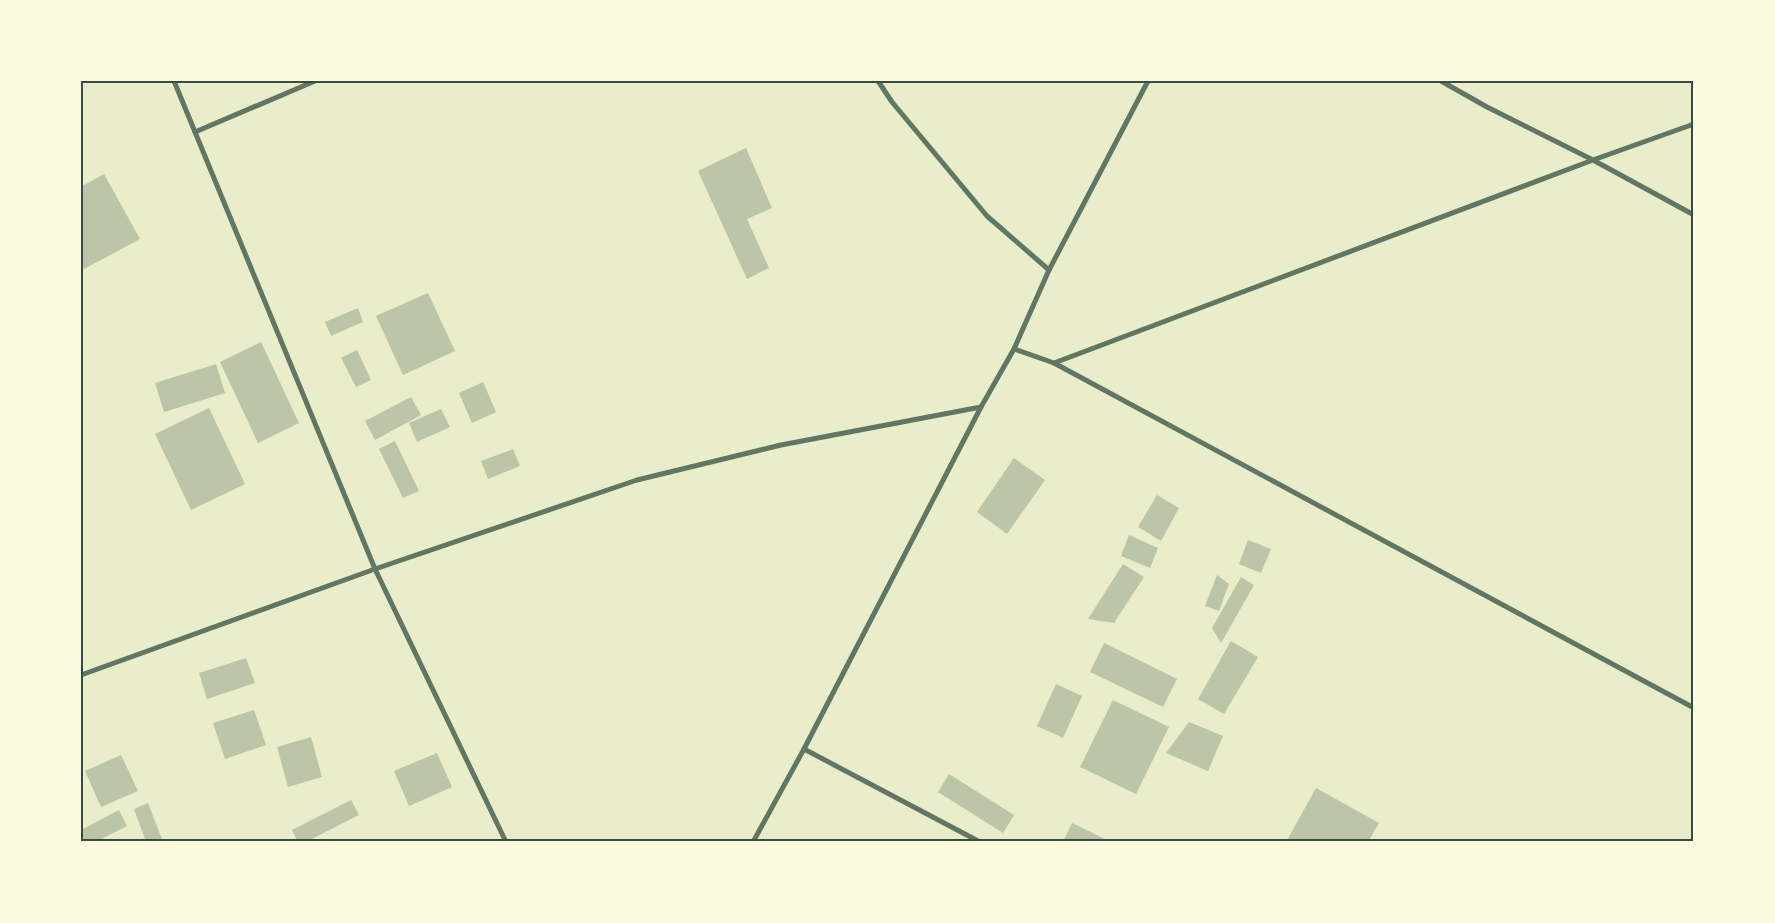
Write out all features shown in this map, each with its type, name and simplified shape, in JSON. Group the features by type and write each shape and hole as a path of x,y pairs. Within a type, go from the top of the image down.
{"street":[{"path":"174,81 375,570 506,842"},
{"path":"195,132 315,81"},
{"path":"878,81 892,102 987,216 1050,270"},
{"path":"753,842 804,749 981,407 1014,349 1050,270 1148,81"},
{"path":"1441,81 1487,108 1593,160 1694,215"},
{"path":"1054,363 1593,160 1694,124"},
{"path":"1014,349 1054,363 1694,708"},
{"path":"81,675 375,570 637,480 780,445 981,407"},
{"path":"804,749 980,842"}],"building":[{"path":"746,148 772,208 747,219 769,268 747,279 698,171"},
{"path":"104,174 140,239 84,269 81,263 81,187"},
{"path":"428,293 455,351 403,375 376,316"},
{"path":"358,308 363,322 331,336 325,322"},
{"path":"261,342 299,423 258,443 220,362"},
{"path":"357,350 371,380 356,387 341,358"},
{"path":"216,364 225,393 164,412 155,383"},
{"path":"483,382 496,412 472,423 459,393"},
{"path":"411,397 421,415 375,440 365,421"},
{"path":"209,408 245,484 191,510 155,434"},
{"path":"441,409 450,427 417,442 409,423"},
{"path":"395,441 419,491 403,498 379,449"},
{"path":"513,449 520,466 488,479 481,461"},
{"path":"1014,458 1045,480 1007,534 977,512"},
{"path":"1157,495 1179,508 1161,541 1138,527"},
{"path":"1129,535 1158,548 1150,568 1121,556"},
{"path":"1248,540 1271,549 1261,573 1239,564"},
{"path":"1123,564 1144,577 1114,623 1088,619"},
{"path":"1217,575 1229,584 1219,611 1205,606"},
{"path":"1241,577 1254,585 1221,643 1212,628"},
{"path":"1231,641 1258,657 1224,714 1198,699"},
{"path":"1104,643 1177,679 1163,707 1090,672"},
{"path":"246,658 255,683 207,699 199,673"},
{"path":"1056,684 1082,696 1063,738 1037,726"},
{"path":"1113,700 1169,727 1136,794 1080,767"},
{"path":"254,710 266,745 225,759 213,723"},
{"path":"1189,722 1223,736 1208,771 1166,753"},
{"path":"311,737 322,777 288,787 277,747"},
{"path":"437,753 452,787 409,806 394,771"},
{"path":"121,755 138,791 101,807 85,771"},
{"path":"949,774 1014,815 1003,833 938,792"},
{"path":"1316,788 1379,823 1368,842 1286,842"},
{"path":"351,800 359,815 306,842 298,842 292,830"},
{"path":"148,803 163,842 146,842 134,809"},
{"path":"119,810 127,826 96,842 81,842 81,830"},
{"path":"1072,823 1111,842 1063,842"}]}
